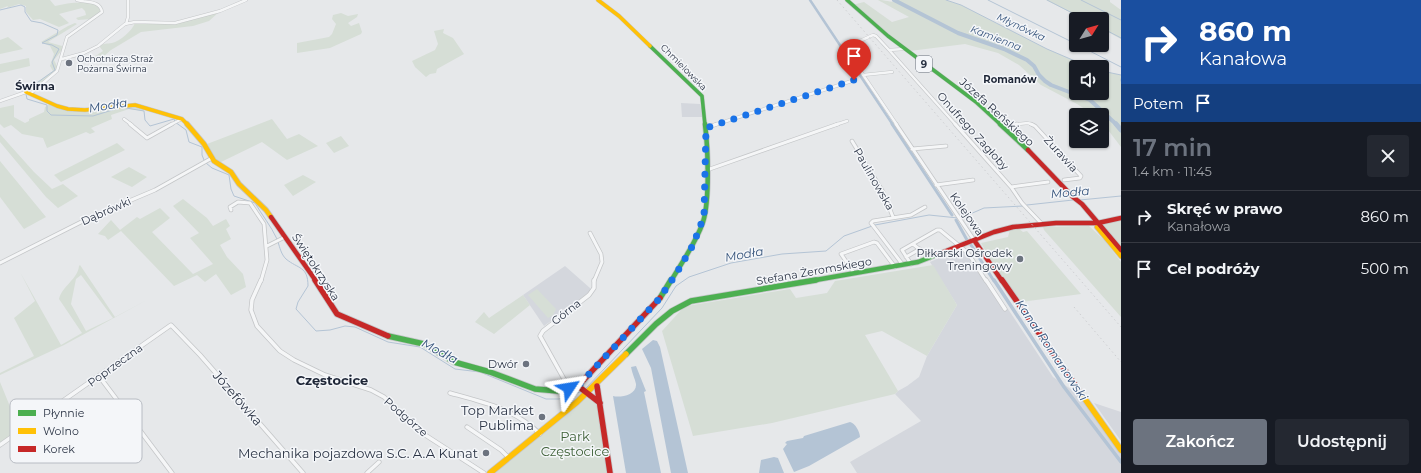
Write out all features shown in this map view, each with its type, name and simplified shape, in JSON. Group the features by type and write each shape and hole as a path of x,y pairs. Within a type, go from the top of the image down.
{"street":[{"path":"0,101 28,93 57,71 62,59 66,38 78,27 102,11 96,3 77,0"},
{"path":"125,24 127,21 128,0"},
{"path":"62,59 98,46 125,24 135,22 174,23 216,13 246,0"},
{"name":"Chmielowska","path":"584,390 659,299 680,267 693,245 703,221 706,200 706,128 703,98 700,92 619,16 598,0"},
{"name":"Józefa Reńskiego","path":"847,0 874,26 962,91 1002,126 1080,204 1094,221"},
{"name":"Onufrego Zagłoby","path":"874,35 1011,187 1026,208 1042,224"},
{"name":"Kolejowa","path":"874,35 851,45 848,50 912,149 1007,290 1121,450"},
{"path":"889,50 904,49"},
{"path":"863,75 892,72"},
{"path":"706,128 854,80"},
{"path":"28,93 68,108 84,110 136,105 169,114 180,121"},
{"path":"124,119 147,138 180,121"},
{"name":"Świętokrzyska","path":"180,121 187,125 206,147 210,159 231,172 242,187 261,204 284,238 305,263 337,314 391,337 424,344 454,362 490,372 535,389 550,391 569,388 584,390"},
{"path":"705,170 847,121"},
{"name":"Żurawia","path":"1002,126 1028,123 1035,126 1081,176 1080,178 1064,180"},
{"name":"Paulinowska","path":"852,141 888,202 893,213 893,217"},
{"path":"912,149 946,146"},
{"name":"Dąbrówki","path":"0,263 89,218 156,190 210,159"},
{"name":"Kolejowa","path":"936,185 973,180"},
{"path":"1011,187 1048,182"},
{"name":"Podgórze","path":"230,210 231,206 238,202 246,202 250,204 264,224 267,246 266,265 259,286 252,300 251,310 257,326 280,352 325,375 371,390 384,397 419,431 484,473"},
{"name":"Paulinowska","path":"903,265 873,227 873,221 911,215 925,207"},
{"name":"Stefana Żeromskiego","path":"584,390 598,386 653,325 668,312 678,306 696,300 911,264 931,258 1007,228 1121,218"},
{"name":"9","path":"1094,221 1121,250"},
{"name":"9","path":"1094,221 1121,256"},
{"path":"911,264 902,250 937,230 940,230 968,253 1006,309"},
{"name":"Górna","path":"569,388 540,336 542,331 589,295 594,288 594,278 602,262 601,254 590,233"},
{"path":"267,246 284,238"},
{"path":"854,274 841,254 874,242 877,243 895,267"},
{"path":"913,244 931,258"},
{"path":"906,257 920,249"},
{"name":"Poprzeczna","path":"66,399 171,324"},
{"name":"Józefówka","path":"171,324 303,473"},
{"path":"99,376 117,399"},
{"path":"598,386 610,473"},
{"path":"490,473 540,434 584,390 600,403"},
{"path":"450,393 511,412 532,424 540,434"},
{"path":"467,427 501,450 509,458"},
{"path":"142,433 172,473"},
{"name":"Poprzeczna","path":"0,445 10,438"},
{"path":"368,473 379,462"}],"shaded area":[{"path":"681,103 700,104 703,117 682,117"},
{"path":"960,249 967,255 1003,309 1008,309 1053,377 1084,398 1121,450 1121,473 857,473 850,462 921,421 895,394 919,377 927,356 957,305 930,262"},
{"path":"565,266 590,288 590,292 544,326 523,295"},
{"path":"1094,403 1121,412 1121,441"}],"green space":[{"path":"0,0 50,0 55,6 71,3 88,3 98,6 101,12 91,19 78,20 76,18 86,15 82,8 59,14 69,23 59,27 40,19 33,20 26,12 26,6 19,4 0,9"},
{"path":"878,0 898,2 894,0 946,0 961,5 1047,49 1073,60 1069,60 1069,100 1041,85 1019,65 998,53 965,44 910,51 852,5 864,2 892,22 909,17"},
{"path":"1046,0 1110,0 1110,2 1121,10 1121,39 1109,33 1109,12 1069,12"},
{"path":"219,12 209,21 193,26 141,32 111,50 97,62 88,61 103,51 99,46 119,40 129,32 135,23 174,24"},
{"path":"341,13 348,16 358,14 357,17 348,23 351,26 359,23 362,32 361,34 330,48 297,53 297,43 329,37 332,34 336,24 332,19 333,15"},
{"path":"75,23 77,24 48,42 62,46 62,50 54,60 58,68 53,75 38,85 35,84 53,71 50,66 54,54 50,46 41,42"},
{"path":"444,29 443,33 453,38 464,54 437,69 436,73 430,74 426,77 415,67 412,61 435,50 438,44 434,31"},
{"path":"8,37 23,49 0,54 0,40"},
{"path":"29,58 30,66 0,73 0,64"},
{"path":"1109,72 1121,75 1121,147 1109,131 1109,108 1083,108 1069,100 1109,100"},
{"path":"50,104 74,110 136,106 145,109 143,111 129,109 111,115 112,119 91,128 95,132 90,134 86,132 47,148 43,138 22,134 11,125 4,128 0,124 0,108 14,105 14,117 25,123 29,121 29,119 44,112 45,107"},
{"path":"272,119 287,139 299,134 318,146 287,160 262,142 219,163 210,152 207,144"},
{"path":"0,134 34,172 52,189 63,184 78,196 58,208 46,197 0,142"},
{"path":"341,136 349,146 334,153 326,143"},
{"path":"117,143 125,150 61,182 54,175"},
{"path":"0,161 46,217 24,229 0,197"},
{"path":"129,167 147,177 132,187 111,177"},
{"path":"303,175 316,182 293,196 284,185"},
{"path":"183,199 207,218 213,226 226,219 230,226 226,229 231,239 220,245 227,257 243,274 246,287 231,295 216,274 205,282 197,275 174,286 121,231 108,240 105,236 98,234 111,220 120,230 137,217 140,219 160,208 170,218 152,232 193,274 213,264 190,238 199,233 173,206"},
{"path":"1121,220 1121,250 1098,223"},
{"path":"1089,226 1104,240 1121,262 1121,317 1044,230 1043,227"},
{"name":"Piłkarski Ośrodek Treningowy","path":"1018,228 1023,232 1027,231 1081,294 1021,302 989,260 981,243 1008,237 1010,229"},
{"path":"80,265 115,317 147,300 64,345 0,375 0,373 34,356 14,318 35,301 20,272 61,345 82,333 59,299 63,290 76,275","holes":["81,275 113,318 86,331 71,304 76,279"]},
{"path":"933,265 957,305 927,356 882,331 865,335 898,391 895,394 772,423 693,436 662,331 683,308 687,306 790,289 796,298 827,293 835,281"},
{"path":"537,289 556,309 553,315 548,318 528,295"},
{"path":"523,295 530,305 494,334 475,322 484,312 489,318"},
{"path":"0,382 10,406 10,437 0,443"},
{"name":"Park Częstocice","path":"589,394 600,403 610,473 490,473"}],"water":[{"path":"653,340 657,341 660,347 688,473 671,473 651,368 642,349"},
{"path":"636,366 646,391 644,392 661,473 626,473 613,396 620,397 628,395 634,391 636,384 631,367"},
{"path":"850,422 857,428 860,437 809,466 794,472 783,449 787,444 785,443 787,441 803,438 804,436"},
{"path":"774,457 778,458 784,473 759,473 761,460"}],"waterway":[{"name":"Kanał Romanowski","path":"810,0 893,125"},
{"name":"Kamienna","path":"894,0 958,33 1004,49 1027,60 1034,66 1039,75 1045,81 1051,85 1090,100 1116,124"},
{"name":"Młynówka","path":"946,0 961,5 1047,49 1073,60"},
{"path":"988,0 1069,40"},
{"path":"1047,0 1070,12"},
{"path":"1081,0 1121,20"},
{"name":"Modła","path":"0,10 21,5 25,7 25,12 31,21 42,23 58,30 57,35 42,43 52,45 59,49 52,62 55,70 31,87 28,91"},
{"path":"1109,32 1121,38"},
{"path":"1092,52 1121,67"},
{"name":"Młynówka","path":"1109,72 1121,75"},
{"name":"Modła","path":"26,94 27,99 47,105 47,111 51,115 93,116 119,108"},
{"name":"Modła","path":"126,108 144,111 145,120 150,126 174,119 175,122 186,130 189,142 202,147 202,155 204,160"},
{"name":"Kanał Romanowski","path":"892,124 952,215"},
{"name":"Kamienna","path":"1116,124 1121,130"},
{"name":"Modła","path":"206,163 212,168 229,175 231,189 234,196 255,203 277,239"},
{"name":"Modła","path":"1080,200 1121,196"},
{"name":"Modła","path":"1027,205 1073,200"},
{"name":"Modła","path":"961,218 984,208 1023,206"},
{"name":"Modła","path":"586,388 662,308 676,286 689,277 731,263 782,254 826,251 844,236 875,225 929,215 958,218"},
{"name":"Kanał Romanowski","path":"956,220 967,240"},
{"name":"Modła","path":"278,242 284,257 302,269 306,275 308,286 298,302 296,309 316,331 330,330 345,326 355,327 388,342 420,347 455,369 480,372 546,399 563,399 582,391"},
{"name":"Kanał Romanowski","path":"971,245 994,281"},
{"name":"Kanał Romanowski","path":"994,280 1064,387 1121,462"}],"railway":[{"path":"837,0 1121,327"},
{"path":"1074,307 1121,362"}],"traffic: fast":[{"path":"847,0 888,36 976,102 1028,150"},
{"path":"650,46 702,96 707,138 706,205 703,221 696,239 660,298"},
{"path":"626,354 640,338 664,317 691,301 918,262 936,255"},
{"path":"388,336 424,344 454,362 490,372 535,389 558,391 578,386"}],"traffic: slow":[{"path":"598,0 619,16 650,46"},
{"path":"26,92 57,106 68,109 85,110 135,105 182,119 204,144 214,161 231,172 239,184 266,210 271,217"},
{"path":"1097,227 1121,256"},
{"path":"490,473 577,402 626,354"},
{"path":"1080,392 1121,450"}],"traffic: jam":[{"path":"1028,150 1073,197 1082,204 1121,250"},
{"path":"271,217 305,263 337,314 388,336"},
{"path":"936,255 994,232 1013,227 1056,223 1098,223 1121,218"},
{"path":"974,240 1080,392"},
{"path":"578,386 660,298"},
{"path":"578,386 600,403"},
{"path":"597,386 610,473"}],"place":[{"name":"Ochotnicza Straż Pożarna Świrna","path":"69,63"},
{"name":"Piłkarski Ośrodek Treningowy","path":"1020,259"},
{"name":"Dwór","path":"526,364"},
{"name":"Top Market Publima","path":"542,417"},
{"name":"Mechanika pojazdowa S.C. A.A Kunat","path":"486,453"}],"district":[{"name":"Romanów","path":"1010,79"},
{"name":"Świrna","path":"35,86"},
{"name":"Częstocice","path":"332,380"}],"route":[{"path":"569,388 578,386 659,299 693,245 703,221 706,200 706,128 854,80"}]}
